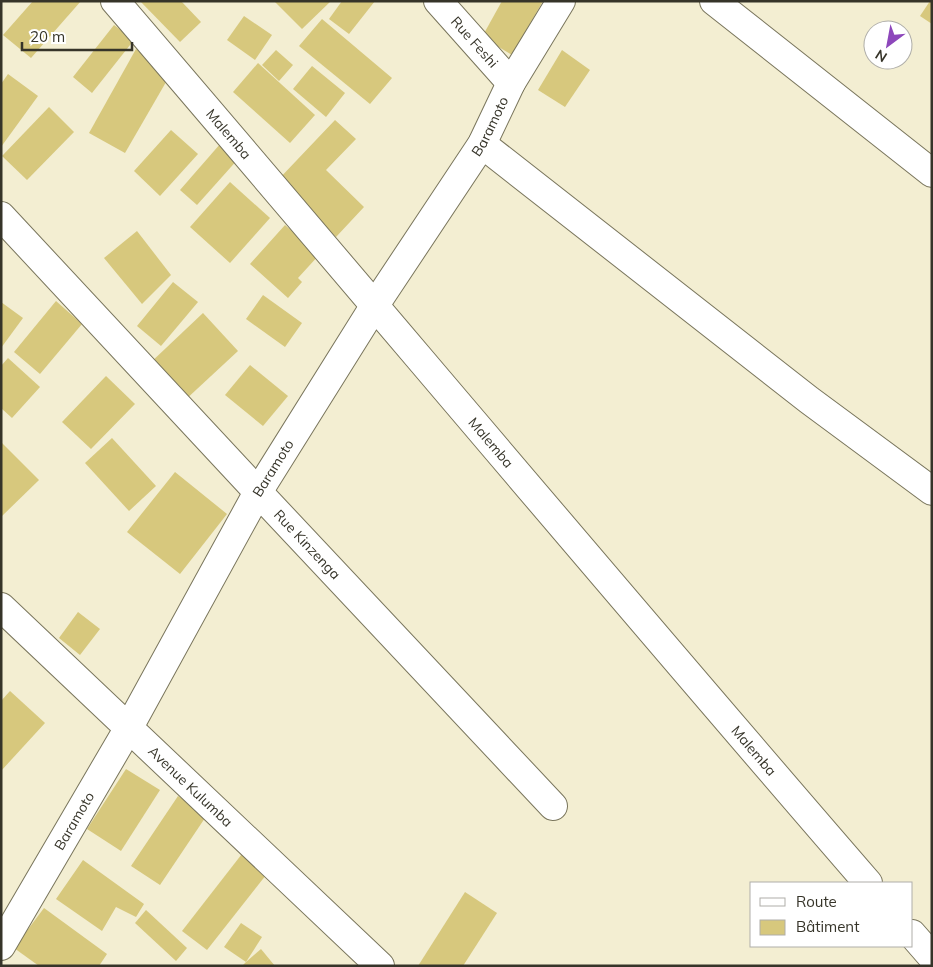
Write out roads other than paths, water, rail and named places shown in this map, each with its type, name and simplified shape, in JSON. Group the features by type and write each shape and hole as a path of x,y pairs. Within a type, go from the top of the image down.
{"street":[{"name":"Malemba","path":"115,1 688,675 867,882"},
{"name":"Rue Feshi","path":"438,1 511,83"},
{"name":"Baramoto","path":"1,946 128,729 258,492 375,305 482,144 511,83 561,1"},
{"path":"714,1 932,173"},
{"path":"482,144 802,394 932,491"},
{"name":"Rue Kinzenga","path":"1,216 553,806"},
{"name":"Avenue Kulumba","path":"1,607 380,966"},
{"path":"913,935 932,957"}]}
